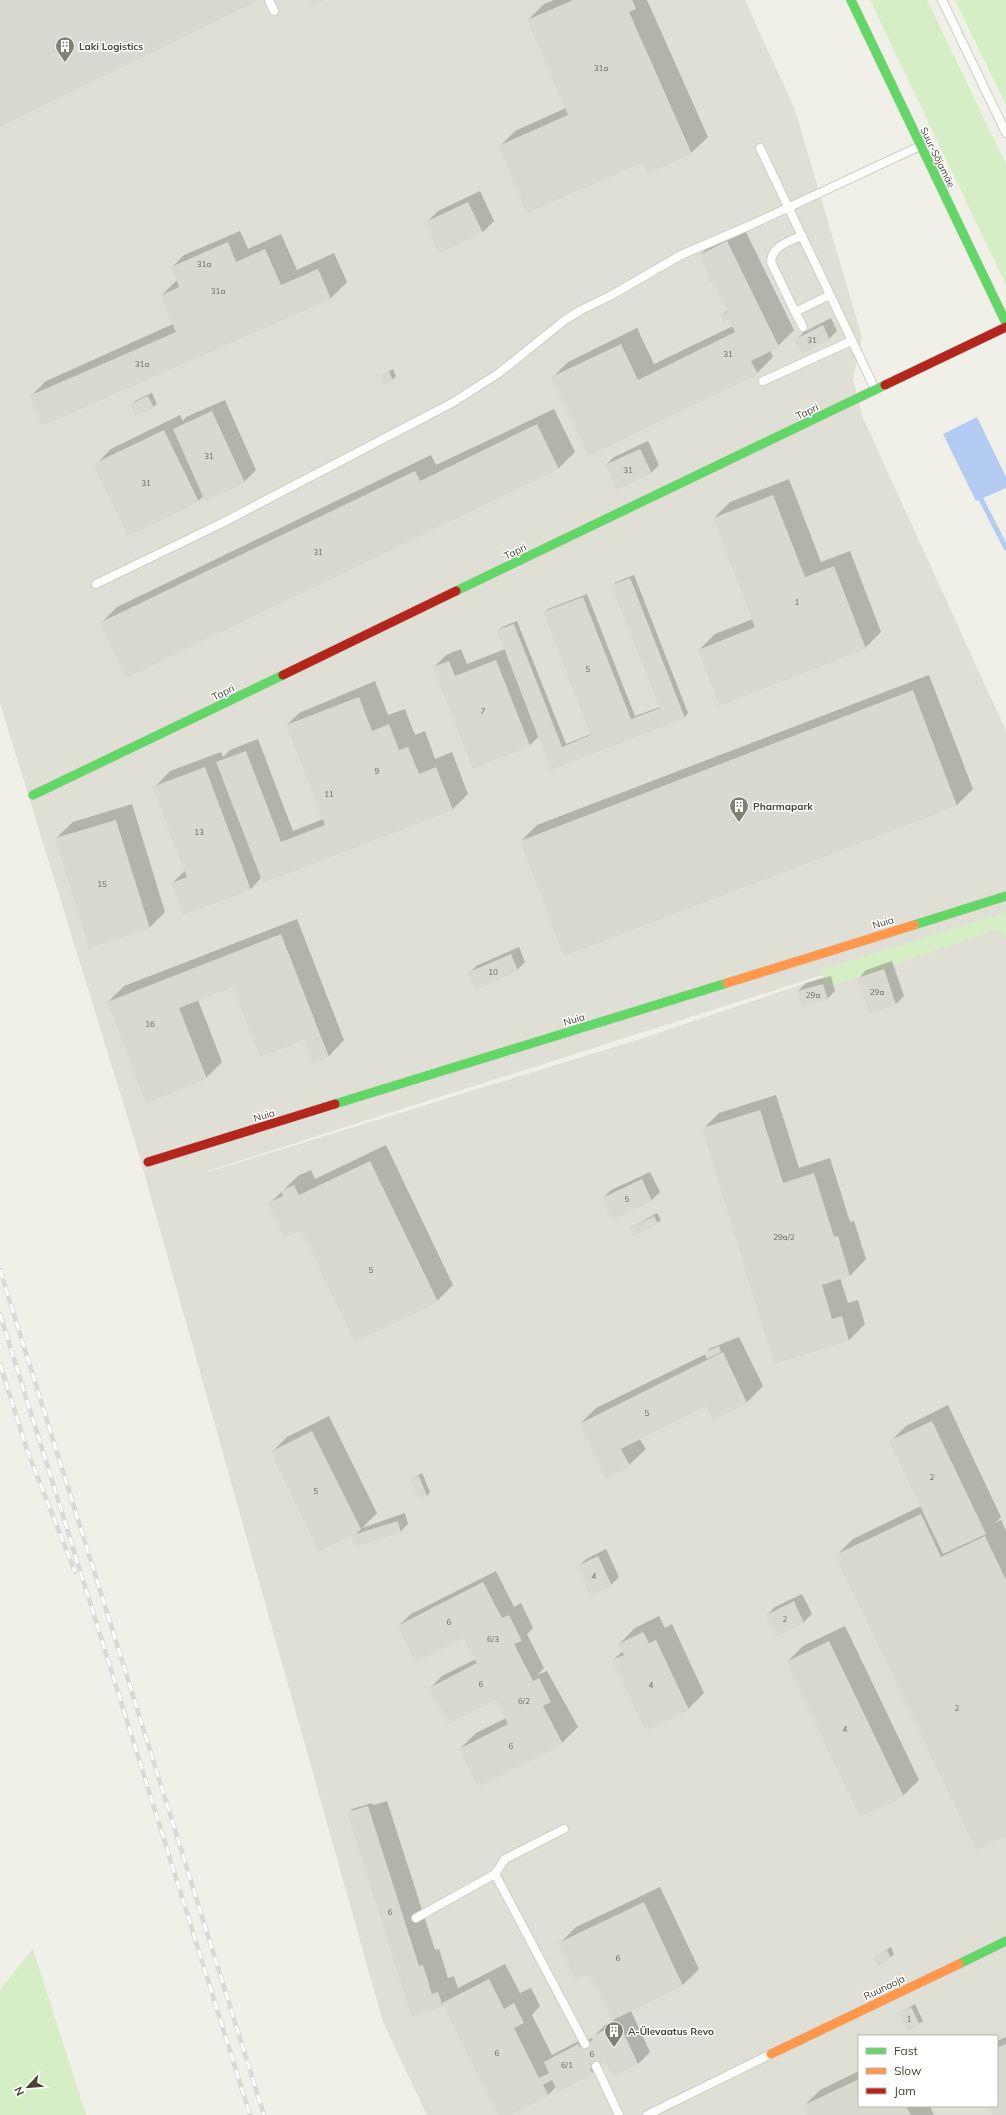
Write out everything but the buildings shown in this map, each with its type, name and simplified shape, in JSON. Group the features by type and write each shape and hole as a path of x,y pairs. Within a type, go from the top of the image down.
{"street":[{"name":"Suur-Sõjamäe","path":"851,0 1006,323"},
{"name":"Tapri","path":"33,795 1006,327"},
{"name":"Nuia","path":"148,1162 1006,896"},
{"name":"Ruunaoja","path":"771,2054 1006,1941"}],"lane":[{"path":"269,0 274,11"},
{"path":"942,0 1006,133"},
{"path":"96,584 220,524 445,407 499,373 565,320 581,310 610,296 681,254 788,208 921,146"},
{"path":"760,148 851,341 876,390"},
{"path":"801,236 778,247 772,254 771,262 803,327"},
{"path":"795,312 830,295"},
{"path":"763,381 851,341"},
{"path":"416,1918 495,1874 505,1859 564,1829"},
{"path":"495,1874 584,2044"},
{"path":"647,2115 771,2054"},
{"path":"596,2066 619,2115"}],"shaded area":[{"path":"0,0 745,0 795,110 862,337 853,380 863,418 1006,731 1006,2115 427,2115 383,2022 137,1148 0,703","holes":["963,930 637,1040 208,1172"]},
{"path":"683,1988 712,2048 653,2077 636,2056 617,2021"}],"green space":[{"path":"870,0 927,0 1006,164 1006,285"},
{"path":"955,0 1006,0 1006,105"},
{"path":"1006,912 1006,938 1004,939 999,929 827,987 821,970"},
{"path":"33,1949 86,2115 0,2115 0,1989"}],"water":[{"path":"977,417 1006,477 1006,488 976,501 943,434"}],"waterway":[{"path":"981,499 1006,548"}],"railway":[{"path":"0,1270 264,2115"},
{"path":"0,1314 250,2115"},
{"path":"0,1364 27,1450 75,1572"}],"traffic: fast":[{"path":"851,0 1006,323"},
{"path":"456,591 885,385"},
{"path":"33,795 283,675"},
{"path":"914,925 1006,896"},
{"path":"335,1104 727,983"},
{"path":"959,1964 1006,1941"}],"traffic: slow":[{"path":"727,983 914,925"},
{"path":"771,2054 959,1964"}],"traffic: jam":[{"path":"885,385 1006,327"},
{"path":"283,675 456,591"},
{"path":"148,1162 335,1104"}],"place":[{"name":"Laki Logistics","path":"65,63"},
{"name":"Pharmapark","path":"739,823"},
{"name":"A-Ülevaatus Revo","path":"614,2048"}]}
